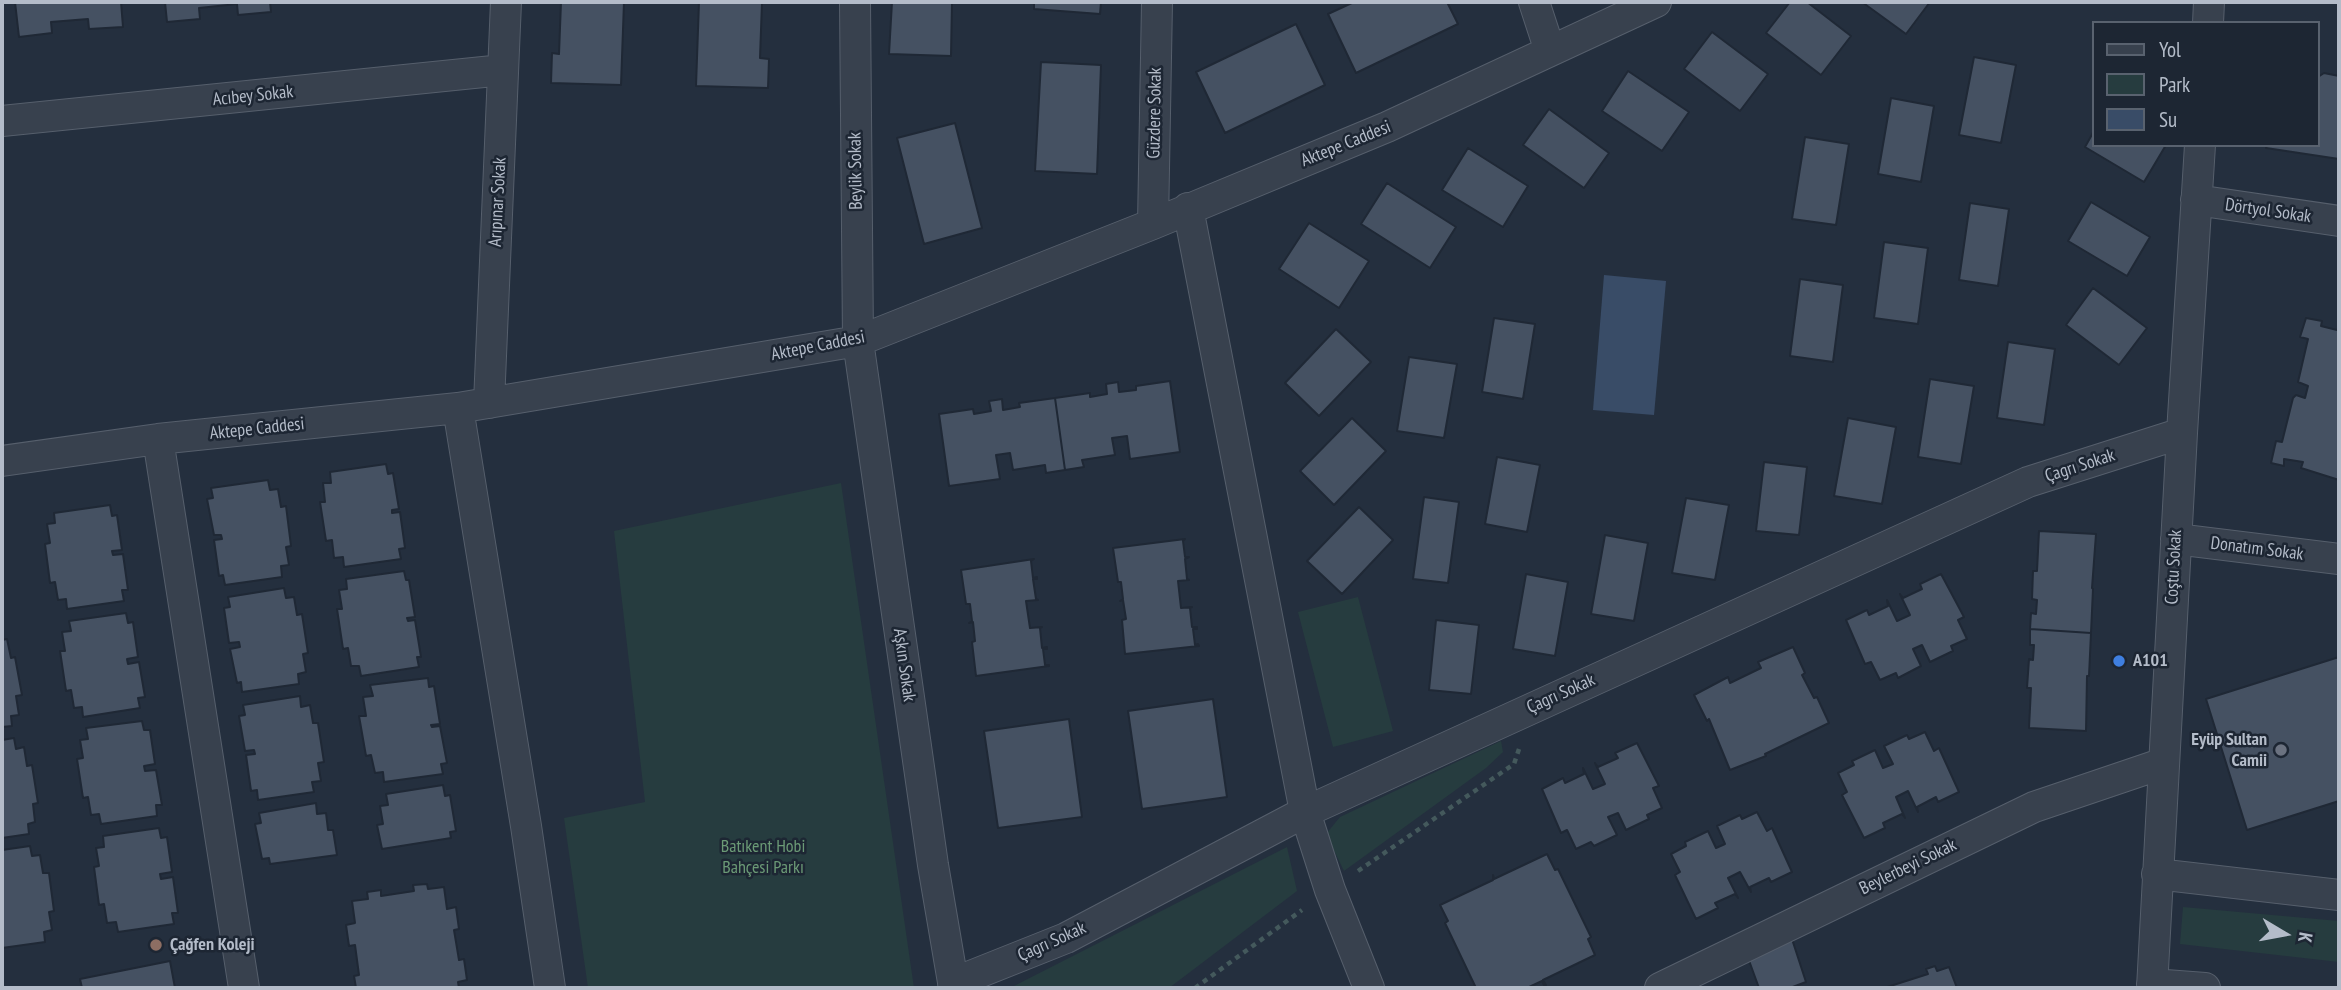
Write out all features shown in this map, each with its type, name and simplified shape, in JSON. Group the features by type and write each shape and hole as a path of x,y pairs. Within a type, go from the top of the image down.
{"street":[{"name":"Arıpınar Sokak","path":"489,403 506,2"},
{"name":"Beylik Sokak","path":"855,2 858,341"},
{"name":"Güzdere Sokak","path":"1153,224 1157,2"},
{"path":"1534,2 1550,51"},
{"name":"Aktepe Caddesi","path":"2,461 158,439 458,408 858,341 1153,224 1387,127 1656,2"},
{"path":"2208,21 2209,2"},
{"name":"Acıbey Sokak","path":"2,121 503,70"},
{"name":"Coştu Sokak","path":"2152,986 2200,147"},
{"name":"Dörtyol Sokak","path":"2196,200 2339,221"},
{"path":"1188,208 1305,812 1330,890 1369,988"},
{"name":"Aşkın Sokak","path":"858,341 933,865 954,986"},
{"path":"458,408 550,988"},
{"name":"Çagrı Sokak","path":"954,986 1066,938 1305,812 2028,482 2182,433"},
{"path":"158,439 244,988"},
{"name":"Donatım Sokak","path":"2176,539 2339,559"},
{"name":"Beylerbeyi Sokak","path":"1660,988 2034,807 2164,762"},
{"path":"2157,874 2339,895"},
{"path":"2152,986 2205,988"}],"path":[{"path":"1195,988 1330,890 1514,764 1535,706"}],"green space":[{"name":"Batıkent Hobi Bahçesi Parkı","path":"841,483 914,988 588,988 564,818 645,802 614,531"},
{"path":"1358,597 1393,731 1333,747 1298,612"},
{"path":"1501,741 1503,752 1486,768 1344,871 1326,834 1340,817"},
{"path":"1287,847 1297,891 1169,988 1010,988"},
{"path":"2183,907 2339,921 2339,962 2180,944"}],"water":[{"path":"1604,275 1666,281 1654,415 1593,410"}],"building":[{"path":"15,2 121,2 123,27 89,29 88,19 51,22 52,33 19,37"},
{"path":"165,2 270,2 271,12 238,15 237,4 199,8 200,19 167,22"},
{"path":"561,2 624,2 621,85 551,83 552,53 559,54"},
{"path":"699,2 762,2 760,58 769,59 768,88 696,86"},
{"path":"892,2 952,2 951,56 889,54"},
{"path":"1034,2 1101,2 1100,14 1034,9"},
{"path":"1354,2 1447,2 1458,24 1356,73 1328,14"},
{"path":"1790,2 1807,2 1851,36 1821,75 1766,33"},
{"path":"1862,2 1930,2 1906,34"},
{"path":"1296,24 1325,85 1225,133 1196,72"},
{"path":"1712,32 1768,74 1740,111 1684,69"},
{"path":"1974,57 2016,65 2001,143 1959,135"},
{"path":"1041,62 1101,65 1097,174 1035,171"},
{"path":"1628,71 1689,112 1662,151 1602,111"},
{"path":"2324,73 2339,76 2339,159 2266,148 2320,147 2320,76"},
{"path":"1891,98 1934,106 1921,182 1878,174"},
{"path":"1549,109 1609,153 1584,188 1523,145"},
{"path":"955,123 982,228 924,244 897,138"},
{"path":"2092,135 2092,147 2165,147 2144,182 2085,147"},
{"path":"1805,137 1849,144 1836,225 1792,219"},
{"path":"1468,148 1528,186 1503,227 1442,190"},
{"path":"1387,183 1456,227 1430,268 1361,224"},
{"path":"2091,202 2150,237 2127,276 2068,241"},
{"path":"1970,203 2009,209 1998,286 1959,280"},
{"path":"1309,223 1369,261 1339,308 1279,269"},
{"path":"1884,242 1928,248 1918,324 1874,318"},
{"path":"1800,279 1843,285 1833,362 1790,356"},
{"path":"2093,288 2147,328 2119,365 2066,325"},
{"path":"1494,318 1535,324 1523,399 1482,392"},
{"path":"2306,318 2322,321 2321,326 2337,330 2339,328 2339,480 2301,468 2303,462 2284,459 2284,466 2271,463 2276,441 2282,442 2293,398 2296,395 2305,398 2308,386 2298,382 2308,339 2300,337"},
{"path":"1336,329 1371,362 1319,416 1285,383"},
{"path":"2008,342 2055,349 2044,425 1997,418"},
{"path":"1409,357 1457,364 1444,438 1397,431"},
{"path":"1930,379 1974,386 1961,464 1918,457"},
{"path":"1170,381 1180,452 1130,459 1127,436 1112,438 1115,455 1082,460 1084,467 1065,470 1055,398 1090,393 1090,397 1107,394 1106,384 1118,382 1119,392 1136,390 1136,386"},
{"path":"1055,398 1065,470 1046,473 1045,465 1013,470 1010,453 996,455 1000,479 949,486 939,414 973,409 974,414 991,411 989,401 1002,399 1003,410 1020,407 1019,403"},
{"path":"1352,418 1386,451 1334,505 1300,471"},
{"path":"1848,418 1896,427 1882,504 1834,496"},
{"path":"1497,457 1540,465 1527,532 1485,524"},
{"path":"1764,462 1807,467 1799,535 1756,531"},
{"path":"386,464 388,474 393,473 399,509 392,510 392,513 400,512 405,548 399,549 401,559 344,567 343,557 334,558 332,540 326,541 320,502 325,502 323,483 331,483 330,472"},
{"path":"268,480 270,490 278,489 281,507 286,506 291,546 286,547 289,565 281,566 282,577 225,585 223,575 219,576 214,540 222,539 221,535 214,535 207,499 213,498 211,488"},
{"path":"1424,497 1459,502 1448,583 1413,579"},
{"path":"1686,498 1729,505 1715,580 1672,573"},
{"path":"110,505 112,516 117,515 122,550 112,551 113,555 123,554 128,590 122,590 124,601 67,609 66,599 58,600 55,582 50,583 45,544 50,543 47,524 55,523 54,513"},
{"path":"1359,507 1393,540 1342,594 1307,561"},
{"path":"2039,531 2096,534 2091,633 2030,629 2031,613 2036,614 2037,600 2032,599 2033,571 2037,571"},
{"path":"1605,535 1648,543 1634,621 1591,614"},
{"path":"1185,539 1185,557 1189,557 1185,559 1189,580 1178,581 1181,608 1192,607 1192,627 1197,627 1193,629 1195,645 1199,646 1125,654 1122,620 1126,619 1123,600 1120,601 1123,599 1121,582 1118,582 1113,548"},
{"path":"1034,559 1031,561 1033,578 1037,577 1033,579 1038,600 1026,601 1030,628 1042,627 1042,648 1047,647 1043,649 1045,665 1049,666 976,676 972,642 975,641 973,622 969,623 972,621 970,604 966,604 961,570"},
{"path":"404,571 406,580 409,580 415,617 407,618 408,621 415,620 421,657 417,657 419,667 361,676 359,666 351,666 348,648 343,649 337,609 342,609 339,590 347,589 346,579"},
{"path":"1526,574 1568,582 1555,656 1513,649"},
{"path":"1941,574 1964,617 1958,620 1967,639 1951,646 1953,651 1930,662 1922,645 1913,649 1921,666 1898,678 1896,673 1880,680 1871,662 1865,664 1846,620 1867,610 1869,615 1888,606 1887,600 1897,621 1910,615 1900,594 1903,598 1922,589 1920,584"},
{"path":"284,588 286,598 294,597 297,615 302,614 308,653 303,654 306,672 298,674 299,684 242,692 241,682 237,683 230,649 240,647 239,642 229,643 224,608 230,607 228,597"},
{"path":"126,613 128,623 133,622 138,657 127,659 128,664 139,662 145,697 138,698 140,708 83,717 82,707 74,708 71,690 66,691 60,651 65,651 62,632 71,631 69,621"},
{"path":"1436,620 1479,625 1471,694 1429,690"},
{"path":"2030,629 2091,633 2086,731 2029,728 2031,688 2027,688 2029,659 2033,660 2034,645 2030,645"},
{"path":"7,639 11,658 15,657 22,695 16,696 19,715 11,716 12,726 2,727 2,640"},
{"path":"1793,647 1805,673 1802,675 1814,698 1817,697 1829,723 1765,754 1766,756 1730,770 1709,719 1707,721 1694,695 1728,677 1730,683 1761,668 1758,662"},
{"name":"Eyüp Sultan Camii","path":"2339,657 2339,801 2247,830 2206,699"},
{"path":"428,678 429,687 434,686 440,724 431,725 440,726 447,763 441,764 443,774 384,782 383,772 375,773 371,755 366,756 359,716 366,716 363,697 373,696 370,685"},
{"path":"300,696 301,707 310,705 313,723 318,723 324,762 318,763 321,781 312,782 314,792 258,800 257,790 251,791 246,755 255,754 254,750 245,751 239,716 245,715 243,705"},
{"path":"1213,699 1227,797 1142,809 1128,711"},
{"path":"1069,719 1082,817 998,828 984,731"},
{"path":"142,721 144,730 150,730 155,764 144,766 145,771 156,770 162,805 156,805 157,816 101,824 99,814 91,815 88,797 83,798 77,759 83,758 80,740 88,739 86,728"},
{"path":"1925,732 1934,751 1939,748 1959,792 1938,802 1936,797 1917,807 1918,812 1908,791 1896,797 1905,818 1902,814 1883,823 1885,828 1864,838 1842,795 1847,792 1838,773 1854,765 1852,761 1875,750 1883,768 1893,764 1884,746 1907,735 1909,739"},
{"path":"14,738 16,749 24,747 27,766 32,765 38,803 33,804 35,822 28,824 29,834 2,838 2,740"},
{"path":"1637,743 1659,786 1653,788 1662,808 1647,815 1649,819 1626,830 1618,813 1608,817 1617,835 1594,846 1591,842 1576,849 1567,830 1561,833 1542,789 1563,778 1565,783 1584,774 1583,768 1593,789 1605,784 1595,763 1598,767 1618,758 1615,753"},
{"path":"443,785 445,796 450,795 456,831 450,832 451,838 382,849 377,825 383,824 380,806 388,805 386,794"},
{"path":"316,803 317,814 326,813 328,830 333,830 337,855 270,864 269,858 262,859 255,824 261,823 259,813"},
{"path":"1757,812 1767,831 1772,828 1792,872 1771,882 1769,878 1750,887 1751,892 1740,872 1728,878 1738,898 1735,894 1715,903 1718,908 1696,919 1675,875 1680,872 1671,854 1686,846 1685,842 1708,831 1716,848 1725,844 1717,826 1740,815 1742,819"},
{"path":"159,828 161,838 167,837 172,872 160,874 161,879 173,877 178,913 172,913 174,924 118,932 116,922 107,923 104,904 99,905 94,867 99,866 96,848 104,847 103,836"},
{"path":"30,846 32,856 40,855 43,873 49,873 54,911 49,912 52,930 44,932 45,942 2,948 2,850"},
{"path":"1547,854 1555,870 1558,869 1591,937 1588,939 1595,955 1543,980 1546,985 1542,981 1527,988 1476,988 1445,923 1448,921 1440,905 1493,880 1493,875 1494,879"},
{"path":"427,884 428,889 444,887 447,909 456,907 459,929 454,930 459,960 464,959 467,980 458,982 459,988 356,988 354,976 359,975 355,945 349,946 346,925 355,923 352,901 368,899 367,892 381,890 381,896 414,891 413,885"},
{"path":"1791,936 1806,982 1790,988 1759,988 1747,955"},
{"path":"170,961 175,988 82,988 80,979"},
{"path":"1935,966 1937,971 1949,967 1957,988 1884,988 1928,974 1926,969"}],"place":[{"name":"A101","path":"2119,661"},
{"name":"Eyüp Sultan Camii","path":"2281,750"},
{"name":"Çağfen Koleji","path":"156,945"}]}
